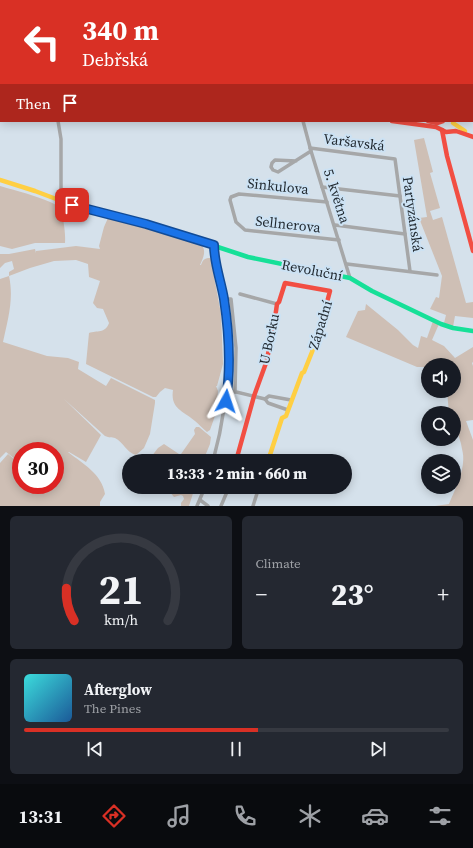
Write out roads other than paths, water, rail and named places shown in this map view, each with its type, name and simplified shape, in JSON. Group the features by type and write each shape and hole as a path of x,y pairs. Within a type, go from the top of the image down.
{"main road":[{"path":"401,122 438,127 447,132 456,131 473,137"},
{"path":"442,122 441,125 445,144 473,250"},
{"path":"445,144 448,134 453,128 452,122"},
{"path":"452,122 473,137"},
{"name":"Revoluční","path":"0,180 61,201 146,224 261,260 350,278 372,291 441,324 453,328 473,331"},
{"name":"U Borku","path":"238,454 254,396 266,363 277,304 285,283"},
{"name":"Západní","path":"270,454 282,418 286,416 302,373 304,372 311,357 319,335 330,291 285,283"}],"street":[{"path":"58,122 61,139 61,201"},
{"name":"5. května","path":"304,122 310,149 335,225 350,278"},
{"path":"296,161 275,160 272,162 271,167 273,170 278,172 296,161 310,149"},
{"name":"Varšavská","path":"310,149 395,159"},
{"name":"Partyzánská","path":"395,159 410,272"},
{"path":"322,187 400,196"},
{"name":"Sinkulova","path":"230,200 231,197 239,194 327,202"},
{"name":"Sellnerova","path":"230,200 236,222 245,230 339,240"},
{"path":"335,225 405,234"},
{"path":"214,245 215,260 224,299 229,351 228,390 215,454"},
{"path":"347,264 437,275"},
{"path":"240,294 277,304"},
{"path":"224,299 231,299 236,348 235,392"},
{"path":"228,390 265,398 269,396 291,400"},
{"path":"265,398 268,403 288,410"},
{"path":"197,506 202,494"},
{"path":"221,506 225,494"},
{"path":"253,506 257,494"},
{"path":"200,500 208,506"}]}
